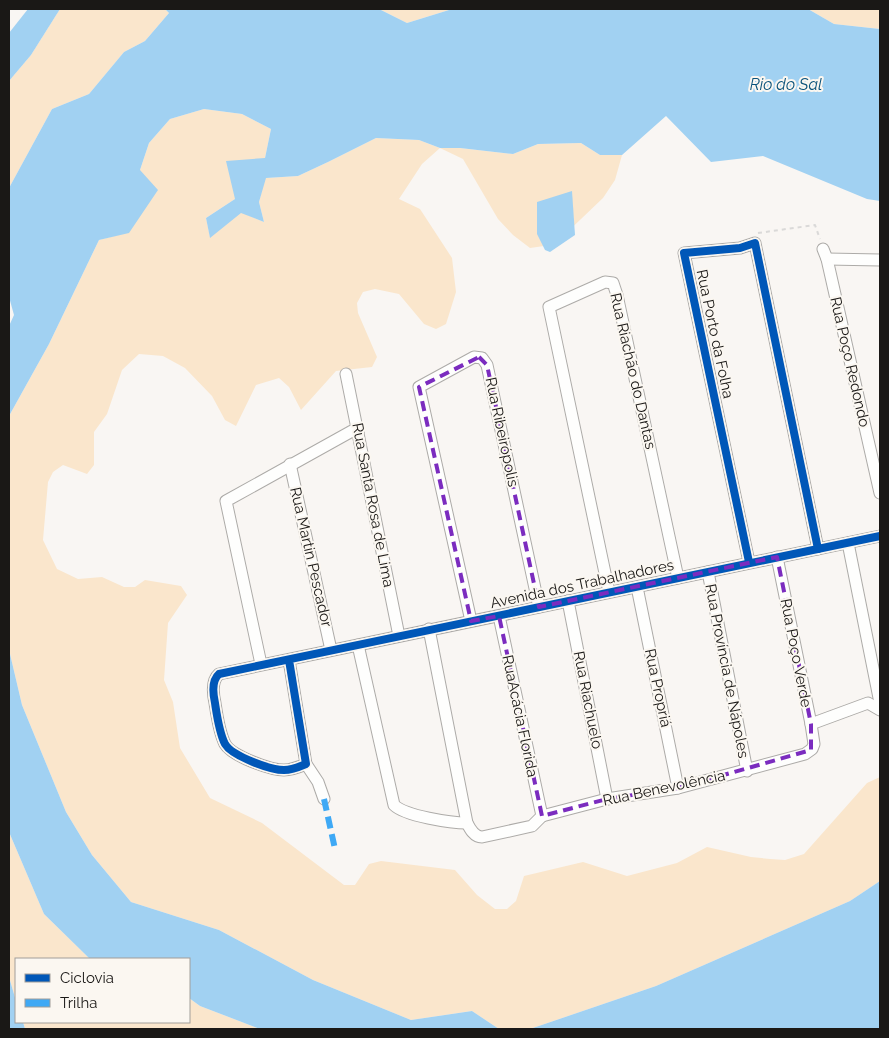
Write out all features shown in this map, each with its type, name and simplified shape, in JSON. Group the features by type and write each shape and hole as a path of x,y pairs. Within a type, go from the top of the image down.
{"street":[{"path":"754,243 818,549"},
{"name":"Rua Porto da Folha","path":"749,562 684,253 740,248 754,243"},
{"path":"825,254 880,260"},
{"name":"Rua Poço Redondo","path":"825,254 880,493"},
{"name":"Rua Riachão do Dantas","path":"609,592 549,307 605,282 612,283 617,295 678,578"},
{"name":"Rua Ribeirópolis","path":"471,621 419,387 474,357 482,358 487,365 539,607"},
{"name":"Rua Santa Rosa de Lima","path":"346,374 399,636"},
{"path":"261,664 226,501 352,431 358,432"},
{"name":"Rua Martin Pescador","path":"290,464 331,650"},
{"name":"Avenida dos Trabalhadores","path":"306,764 284,770 266,766 230,749 225,743 214,700 215,678 217,675 261,664 289,660 429,629 880,536"},
{"path":"848,543 880,703"},
{"name":"Rua Poço Verde","path":"777,557 811,724 814,744 812,749"},
{"name":"Rua Província de Nápoles","path":"708,572 747,771"},
{"name":"Rua Propriá","path":"637,587 678,788"},
{"name":"Rua Riachuelo","path":"568,601 608,799"},
{"name":"RuaAcácia Florida","path":"499,616 542,816"},
{"path":"358,645 392,800 398,808 441,821 467,823 429,629"},
{"path":"289,660 306,764 319,785 324,799"},
{"path":"811,724 868,703 880,710"},
{"name":"Rua Benevolência","path":"467,823 474,834 481,837 532,826 542,816 608,799 678,788 747,771 805,754 812,749"}],"path":[{"path":"754,243 757,234 816,225 825,254"}],"highlighted area":[{"path":"479,357 487,365 539,607 777,557 811,724 811,750 678,788 607,799 542,816 499,616 471,621 419,387"}],"shaded area":[{"path":"60,9 165,9 169,13 145,41 124,52 89,94 52,109 9,188 9,81 31,55"},
{"path":"379,9 449,9 449,10 407,23"},
{"path":"808,9 880,9 880,29 834,24"},
{"path":"204,109 242,114 271,129 265,158 235,199 206,218 210,237 241,212 264,222 259,202 265,178 298,176 376,138 419,140 440,148 422,164 399,199 420,209 452,258 456,292 446,324 436,329 424,324 399,294 375,289 363,292 357,303 358,313 377,357 372,367 336,371 301,410 289,387 279,378 256,385 236,426 225,420 212,396 185,368 163,356 139,354 122,370 107,414 94,432 94,465 87,474 63,465 53,472 48,482 43,540 57,569 78,579 102,577 124,587 135,587 145,580 181,586 187,595 168,623 164,680 173,702 180,748 210,798 262,823 344,885 355,885 369,864 381,861 455,870 477,895 495,909 507,909 516,901 524,876 583,862 627,876 677,863 707,847 751,857 770,859 785,860 804,854 867,783 880,777 880,881 850,901 656,986 530,1029 499,1029 472,1011 411,1020 313,980 219,930 131,902 92,855 66,812 22,705 10,654 9,416 49,344 99,240 129,232 140,170 149,143 170,119"},
{"path":"581,143 600,155 622,155 615,180 603,198 559,240 551,245 530,248 513,235 498,219 463,159 440,148 460,148 513,154 538,144"},
{"path":"9,832 44,914 89,958 15,958 15,998 9,977"},
{"path":"190,999 200,1006 260,1029 25,1029 23,1023 190,1023"}],"water":[{"path":"28,9 60,9 31,55 9,81 9,33"},
{"name":"Rio do Sal","path":"165,9 379,9 407,23 449,10 808,9 834,24 880,29 880,201 867,199 763,156 711,162 666,116 622,155 600,155 581,143 538,144 513,154 460,148 440,148 419,140 376,138 298,176 266,178 259,202 264,222 241,213 210,238 206,218 235,199 226,161 265,158 271,129 242,114 204,109 170,119 149,143 140,170 158,190 129,233 99,240 49,344 9,416 9,326 14,315 9,297 9,188 52,109 89,94 124,52 145,41 169,13"},
{"path":"572,191 575,235 550,252 545,250 537,234 537,202"},
{"path":"9,622 10,654 22,705 66,812 92,855 131,902 219,930 313,980 411,1020 472,1011 499,1029 260,1029 200,1006 190,999 190,958 89,958 44,914 9,832"},
{"path":"880,881 880,1029 530,1029 656,986 850,901"},
{"path":"9,977 15,998 15,1023 23,1023 25,1029 9,1029"}],"marked path":[{"path":"324,799 335,849"}],"cycle path":[{"path":"749,562 684,253 740,248 755,243 818,549"},
{"path":"289,660 306,764 284,770 270,768 243,758 225,744 218,724 213,692 215,680 219,674 880,536"}]}
